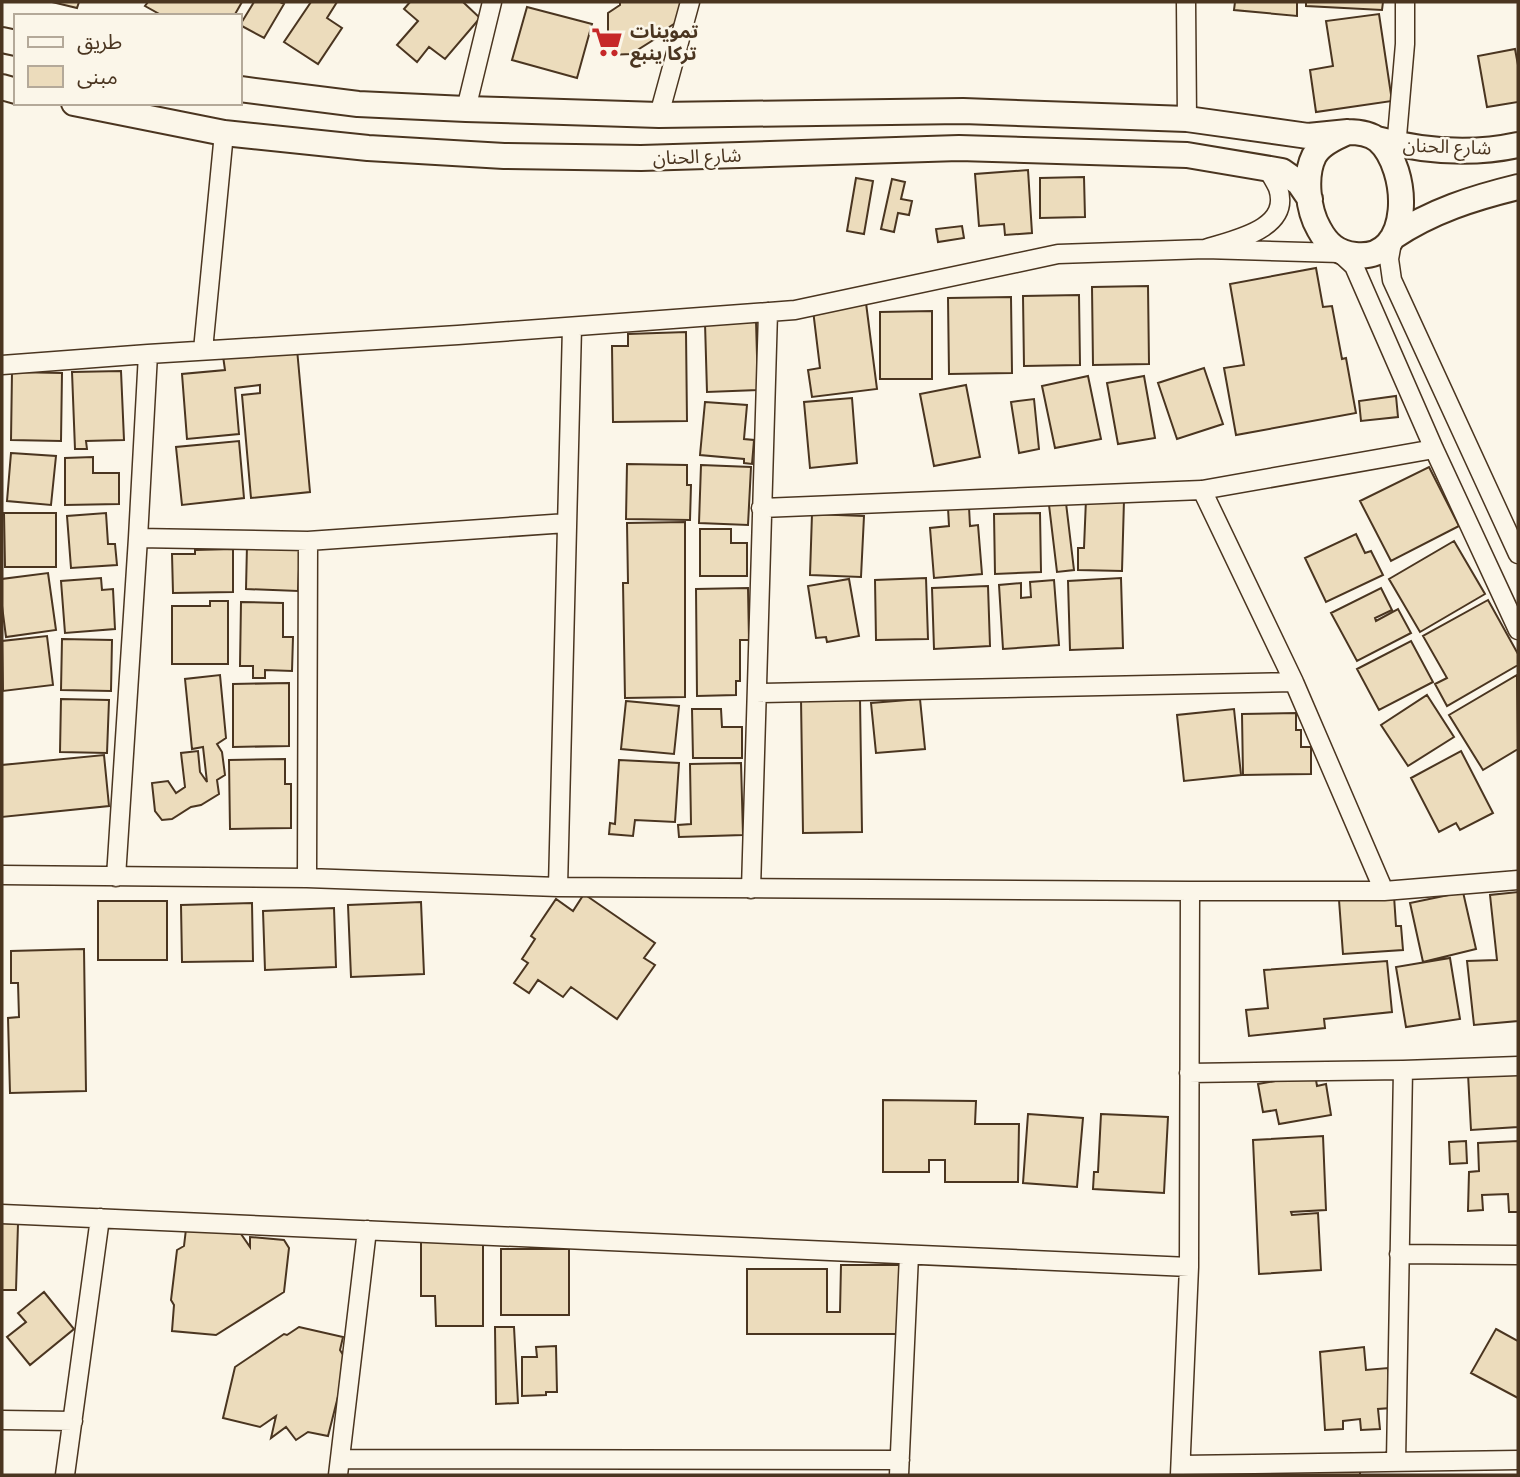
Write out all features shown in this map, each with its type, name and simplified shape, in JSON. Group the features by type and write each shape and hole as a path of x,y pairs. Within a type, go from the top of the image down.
{"main road":[{"path":"242,89 358,104 466,109 659,115 963,111 1188,119 1308,136 1362,133 1390,144 1387,152 1401,192 1402,212 1393,237"},
{"name":"شارع الحنان","path":"84,105 224,133 368,148 504,156 641,158 959,149 1187,155 1282,171 1299,183 1310,199"},
{"path":"1348,132 1332,138 1314,154 1308,173 1310,199 1317,225 1326,241 1340,253 1359,256 1379,252 1393,237 1416,222 1444,209 1518,187"},
{"name":"شارع الحنان","path":"1390,144 1469,151 1518,145"}],"street":[{"path":"466,109 492,2"},
{"path":"659,115 690,2"},
{"path":"1185,2 1188,119"},
{"path":"1390,144 1405,44 1405,2"},
{"path":"202,351 224,133"},
{"path":"1205,249 1258,232 1271,222 1279,203 1278,189 1267,168"},
{"path":"1393,237 1389,259 1392,280 1518,554"},
{"path":"2,365 795,310 1058,254 1205,249 1340,253 1354,266 1361,280 1434,449 1518,631"},
{"path":"751,889 768,312"},
{"path":"558,887 572,327"},
{"path":"116,877 148,354"},
{"path":"761,508 1202,490 1434,449"},
{"path":"1202,490 1293,682 1384,891"},
{"path":"138,538 308,541 567,523"},
{"path":"307,878 308,541"},
{"path":"757,693 1293,682"},
{"path":"2,875 307,878 558,887 1190,891 1384,891 1518,880"},
{"path":"1190,891 1189,1268 1181,1470 1396,1461 1518,1460"},
{"path":"1189,1073 1518,1066"},
{"path":"1396,1461 1403,1070"},
{"path":"2,1214 1189,1268"},
{"path":"65,1475 100,1218"},
{"path":"367,1230 339,1467 900,1467 909,1255"},
{"path":"1399,1254 1518,1255"},
{"path":"2,1420 72,1421"}],"building":[{"path":"52,2 79,2 77,8"},
{"path":"148,2 242,2 235,14 159,14 145,6"},
{"path":"254,2 284,4 264,38 242,26"},
{"path":"311,2 337,2 327,18 342,28 318,64 284,42"},
{"path":"410,2 463,2 480,18 445,59 429,47 417,62 397,45 418,21 404,9"},
{"path":"620,2 680,2 680,20 660,33 660,39 655,39 631,54 608,55 608,13 620,5"},
{"path":"1235,2 1297,2 1297,16 1234,10"},
{"path":"1306,2 1383,2 1382,10 1306,6"},
{"path":"527,7 592,24 577,78 512,60"},
{"path":"1379,14 1392,101 1316,112 1310,70 1333,66 1326,21"},
{"path":"1515,49 1518,102 1487,107 1478,56"},
{"path":"1028,170 1032,233 1005,235 1004,224 979,226 975,174"},
{"path":"1084,177 1085,217 1040,218 1040,178"},
{"path":"856,178 873,181 864,234 847,231"},
{"path":"892,179 905,182 901,199 912,201 909,215 898,213 894,232 881,229"},
{"path":"962,226 964,238 938,242 936,229"},
{"path":"1316,268 1323,307 1332,306 1342,359 1346,358 1356,413 1236,435 1224,368 1244,365 1230,284"},
{"path":"1148,286 1149,364 1093,365 1092,287"},
{"path":"1079,295 1080,365 1024,366 1023,296"},
{"path":"1011,297 1012,373 949,374 948,298"},
{"path":"866,303 877,389 812,397 808,370 820,368 813,310"},
{"path":"932,311 932,379 880,379 880,312"},
{"path":"756,321 758,390 707,392 705,323"},
{"path":"686,332 687,421 613,422 612,346 628,346 628,334"},
{"path":"297,349 310,492 251,498 242,395 260,393 260,385 235,388 239,434 187,439 182,374 225,370 223,356"},
{"path":"1204,368 1223,424 1177,439 1158,383"},
{"path":"121,371 124,440 86,441 87,449 75,449 72,372"},
{"path":"12,372 62,373 61,441 11,440"},
{"path":"1088,376 1101,439 1055,448 1042,386"},
{"path":"1144,376 1155,438 1118,444 1107,383"},
{"path":"966,385 980,457 934,466 920,394"},
{"path":"1396,396 1398,417 1361,421 1359,401"},
{"path":"852,398 857,463 810,468 804,402"},
{"path":"1034,399 1039,449 1019,453 1011,402"},
{"path":"705,402 747,405 744,439 754,440 752,464 744,463 744,459 700,455"},
{"path":"239,441 244,498 182,505 176,447"},
{"path":"11,453 56,456 51,505 7,501"},
{"path":"93,457 93,473 119,473 119,504 65,505 65,458"},
{"path":"627,464 687,465 687,485 691,485 690,520 626,519"},
{"path":"701,465 751,467 748,525 699,523"},
{"path":"1429,467 1459,526 1391,561 1360,501"},
{"path":"1086,499 1124,500 1122,571 1078,570 1078,548 1084,548"},
{"path":"1066,503 1074,570 1057,572 1049,505"},
{"path":"969,507 970,526 978,525 982,574 934,578 930,528 949,526 948,508"},
{"path":"4,513 56,513 56,567 5,567"},
{"path":"106,513 108,544 115,544 117,565 71,568 67,516"},
{"path":"1040,513 1041,572 995,574 994,514"},
{"path":"812,514 864,516 861,577 810,575"},
{"path":"685,522 685,697 625,698 623,583 628,583 627,523"},
{"path":"700,529 731,529 731,543 747,543 747,576 700,576"},
{"path":"1356,534 1365,553 1371,551 1383,575 1326,602 1305,558"},
{"path":"1454,541 1485,594 1420,632 1389,579"},
{"path":"247,545 300,547 298,591 246,589"},
{"path":"233,549 233,592 173,593 172,554 195,554 195,550"},
{"path":"48,573 56,630 6,637 2,579"},
{"path":"101,578 102,590 113,589 115,629 65,633 61,581"},
{"path":"926,578 928,639 876,640 875,580"},
{"path":"1121,578 1123,648 1070,650 1068,581"},
{"path":"849,579 859,636 827,642 826,637 816,638 808,586"},
{"path":"1054,580 1059,645 1003,649 999,585 1021,583 1021,598 1031,597 1030,582"},
{"path":"988,586 990,646 934,649 932,588"},
{"path":"748,588 749,640 740,640 740,681 736,681 736,695 697,696 696,589"},
{"path":"1381,588 1392,610 1375,618 1376,621 1398,609 1411,633 1357,661 1331,613"},
{"path":"1488,600 1518,654 1518,665 1447,706 1435,684 1447,678 1423,636"},
{"path":"210,601 228,601 228,664 172,664 172,606 210,606"},
{"path":"241,602 283,603 283,637 293,637 292,671 265,670 265,678 253,678 253,666 240,666"},
{"path":"47,636 53,685 3,691 2,641"},
{"path":"62,639 112,640 111,691 61,690"},
{"path":"1411,641 1433,682 1379,710 1357,669"},
{"path":"220,675 226,738 217,744 222,752 225,775 217,780 219,794 172,819 162,820 155,811 152,783 168,781 176,793 185,787 181,753 198,751 200,772 207,782 203,747 192,749 185,679"},
{"path":"1517,675 1518,749 1483,770 1449,715"},
{"path":"289,683 289,746 233,747 233,684"},
{"path":"1427,695 1454,737 1408,766 1381,725"},
{"path":"860,698 862,832 803,833 801,699"},
{"path":"61,699 109,700 107,753 60,752"},
{"path":"920,699 925,749 876,753 871,703"},
{"path":"626,701 679,706 674,754 621,749"},
{"path":"692,709 721,709 722,727 742,727 742,758 693,758"},
{"path":"1234,709 1241,775 1184,781 1177,715"},
{"path":"1296,713 1296,730 1301,730 1301,747 1311,747 1311,774 1243,775 1242,714"},
{"path":"1461,751 1493,813 1460,830 1456,823 1439,832 1411,778"},
{"path":"104,755 109,806 2,817 2,765"},
{"path":"285,759 285,784 291,784 291,828 230,829 229,760"},
{"path":"619,760 679,763 675,822 635,820 633,836 609,834 610,823 615,824"},
{"path":"741,763 743,835 679,837 678,825 691,824 690,764"},
{"path":"1463,892 1476,949 1423,962 1410,903"},
{"path":"1518,892 1518,1021 1474,1025 1467,961 1497,960 1490,895"},
{"path":"584,894 655,943 644,958 655,965 617,1019 571,987 563,997 538,980 529,993 514,983 528,963 522,959 535,939 531,936 556,899 573,911"},
{"path":"1394,896 1396,926 1401,926 1403,950 1343,954 1339,900"},
{"path":"98,901 167,901 167,960 98,960"},
{"path":"421,902 424,974 351,977 348,905"},
{"path":"252,903 253,961 182,962 181,905"},
{"path":"334,908 336,967 265,970 263,911"},
{"path":"84,949 86,1091 10,1093 8,1018 19,1017 18,983 11,983 11,951"},
{"path":"1450,958 1460,1019 1406,1027 1396,967"},
{"path":"1387,961 1392,1012 1324,1019 1325,1028 1249,1036 1246,1010 1268,1008 1264,970"},
{"path":"1518,1073 1518,1127 1471,1130 1468,1074"},
{"path":"1315,1074 1317,1086 1326,1084 1331,1115 1279,1124 1276,1110 1263,1112 1258,1084"},
{"path":"883,1100 976,1101 975,1124 1019,1124 1018,1182 945,1182 945,1160 929,1160 929,1172 883,1172"},
{"path":"1028,1114 1083,1118 1077,1187 1023,1183"},
{"path":"1101,1114 1168,1117 1164,1193 1093,1189 1094,1172 1098,1172"},
{"path":"1323,1136 1326,1210 1291,1212 1292,1215 1318,1213 1321,1270 1259,1274 1253,1140"},
{"path":"1466,1141 1467,1163 1450,1164 1449,1142"},
{"path":"1518,1141 1518,1212 1509,1212 1508,1194 1482,1195 1483,1210 1468,1211 1469,1172 1479,1171 1478,1143"},
{"path":"2,1223 18,1224 16,1290 2,1290"},
{"path":"186,1229 241,1234 250,1247 250,1237 284,1240 289,1248 284,1292 216,1335 172,1331 174,1305 171,1300 177,1250 184,1246"},
{"path":"483,1238 483,1326 436,1326 435,1296 421,1296 421,1239"},
{"path":"501,1249 569,1249 569,1315 501,1315"},
{"path":"841,1265 900,1265 900,1334 747,1334 747,1269 827,1269 827,1312 840,1312"},
{"path":"44,1292 74,1329 30,1365 7,1337 26,1322 18,1313"},
{"path":"299,1327 343,1337 340,1350 347,1361 328,1436 308,1432 296,1440 286,1427 271,1438 276,1416 260,1427 223,1418 235,1367"},
{"path":"495,1327 514,1327 518,1403 496,1404"},
{"path":"1496,1329 1518,1341 1518,1398 1471,1373"},
{"path":"556,1346 557,1392 522,1396 522,1357 537,1357 536,1347"},
{"path":"1364,1347 1366,1370 1388,1368 1391,1408 1378,1409 1380,1429 1361,1430 1360,1419 1343,1421 1343,1429 1325,1430 1320,1352"},
{"path":"1360,1467 1360,1475 1246,1475 1246,1470"}],"place":[{"name":"تموينات تركا ينبع","path":"607,42"}]}
